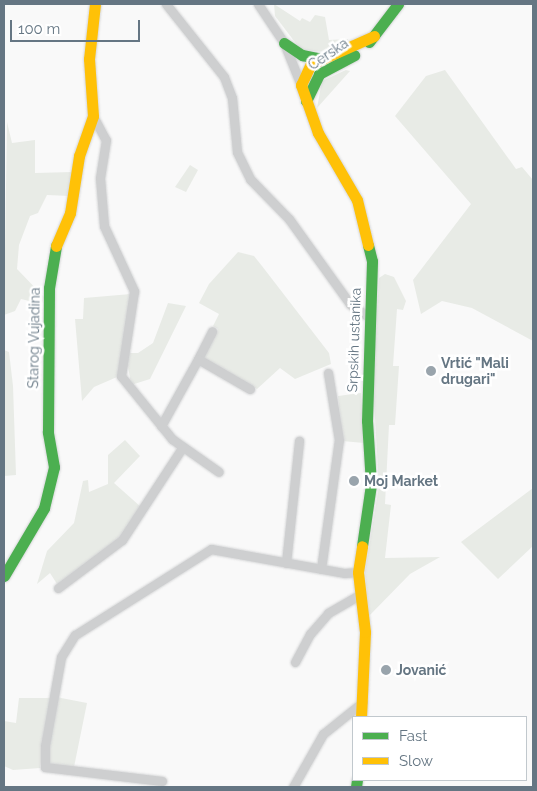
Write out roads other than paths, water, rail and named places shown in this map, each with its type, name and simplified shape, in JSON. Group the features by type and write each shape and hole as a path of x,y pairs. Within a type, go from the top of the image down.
{"street":[{"name":"Starog Vujadina","path":"4,576 36,523 50,487 54,462 48,432 47,322 51,273 93,116 89,51 95,4"},
{"path":"166,4 224,77 232,98 237,152 250,179 289,219 350,304 370,318"},
{"name":"Srpskih ustanika","path":"258,4 284,43 306,101 364,222 372,261 367,421 371,471 358,572 361,594 363,702 361,716"},
{"name":"Cerska","path":"306,101 319,74 352,57 374,36 398,4"},
{"name":"Cerska","path":"300,85 308,67 374,36"},
{"path":"284,43 302,55 322,59"},
{"path":"93,116 106,140 100,178 104,226 134,291 121,376 161,426 182,448 219,472"},
{"path":"161,426 212,330"},
{"path":"198,359 250,389"},
{"path":"321,570 339,440 328,373"},
{"path":"286,563 298,441"},
{"path":"58,588 122,540 182,448"},
{"path":"162,781 45,767 44,746 65,649 98,618 206,551 232,550 321,570 358,572"},
{"path":"295,662 319,623 342,602 361,594"},
{"path":"293,787 324,734 363,702"}],"place":[{"name":"Vrtić \"Mali drugari\"","path":"431,371"},
{"name":"Moj Market","path":"354,481"},
{"name":"Jovanić","path":"386,670"}]}
